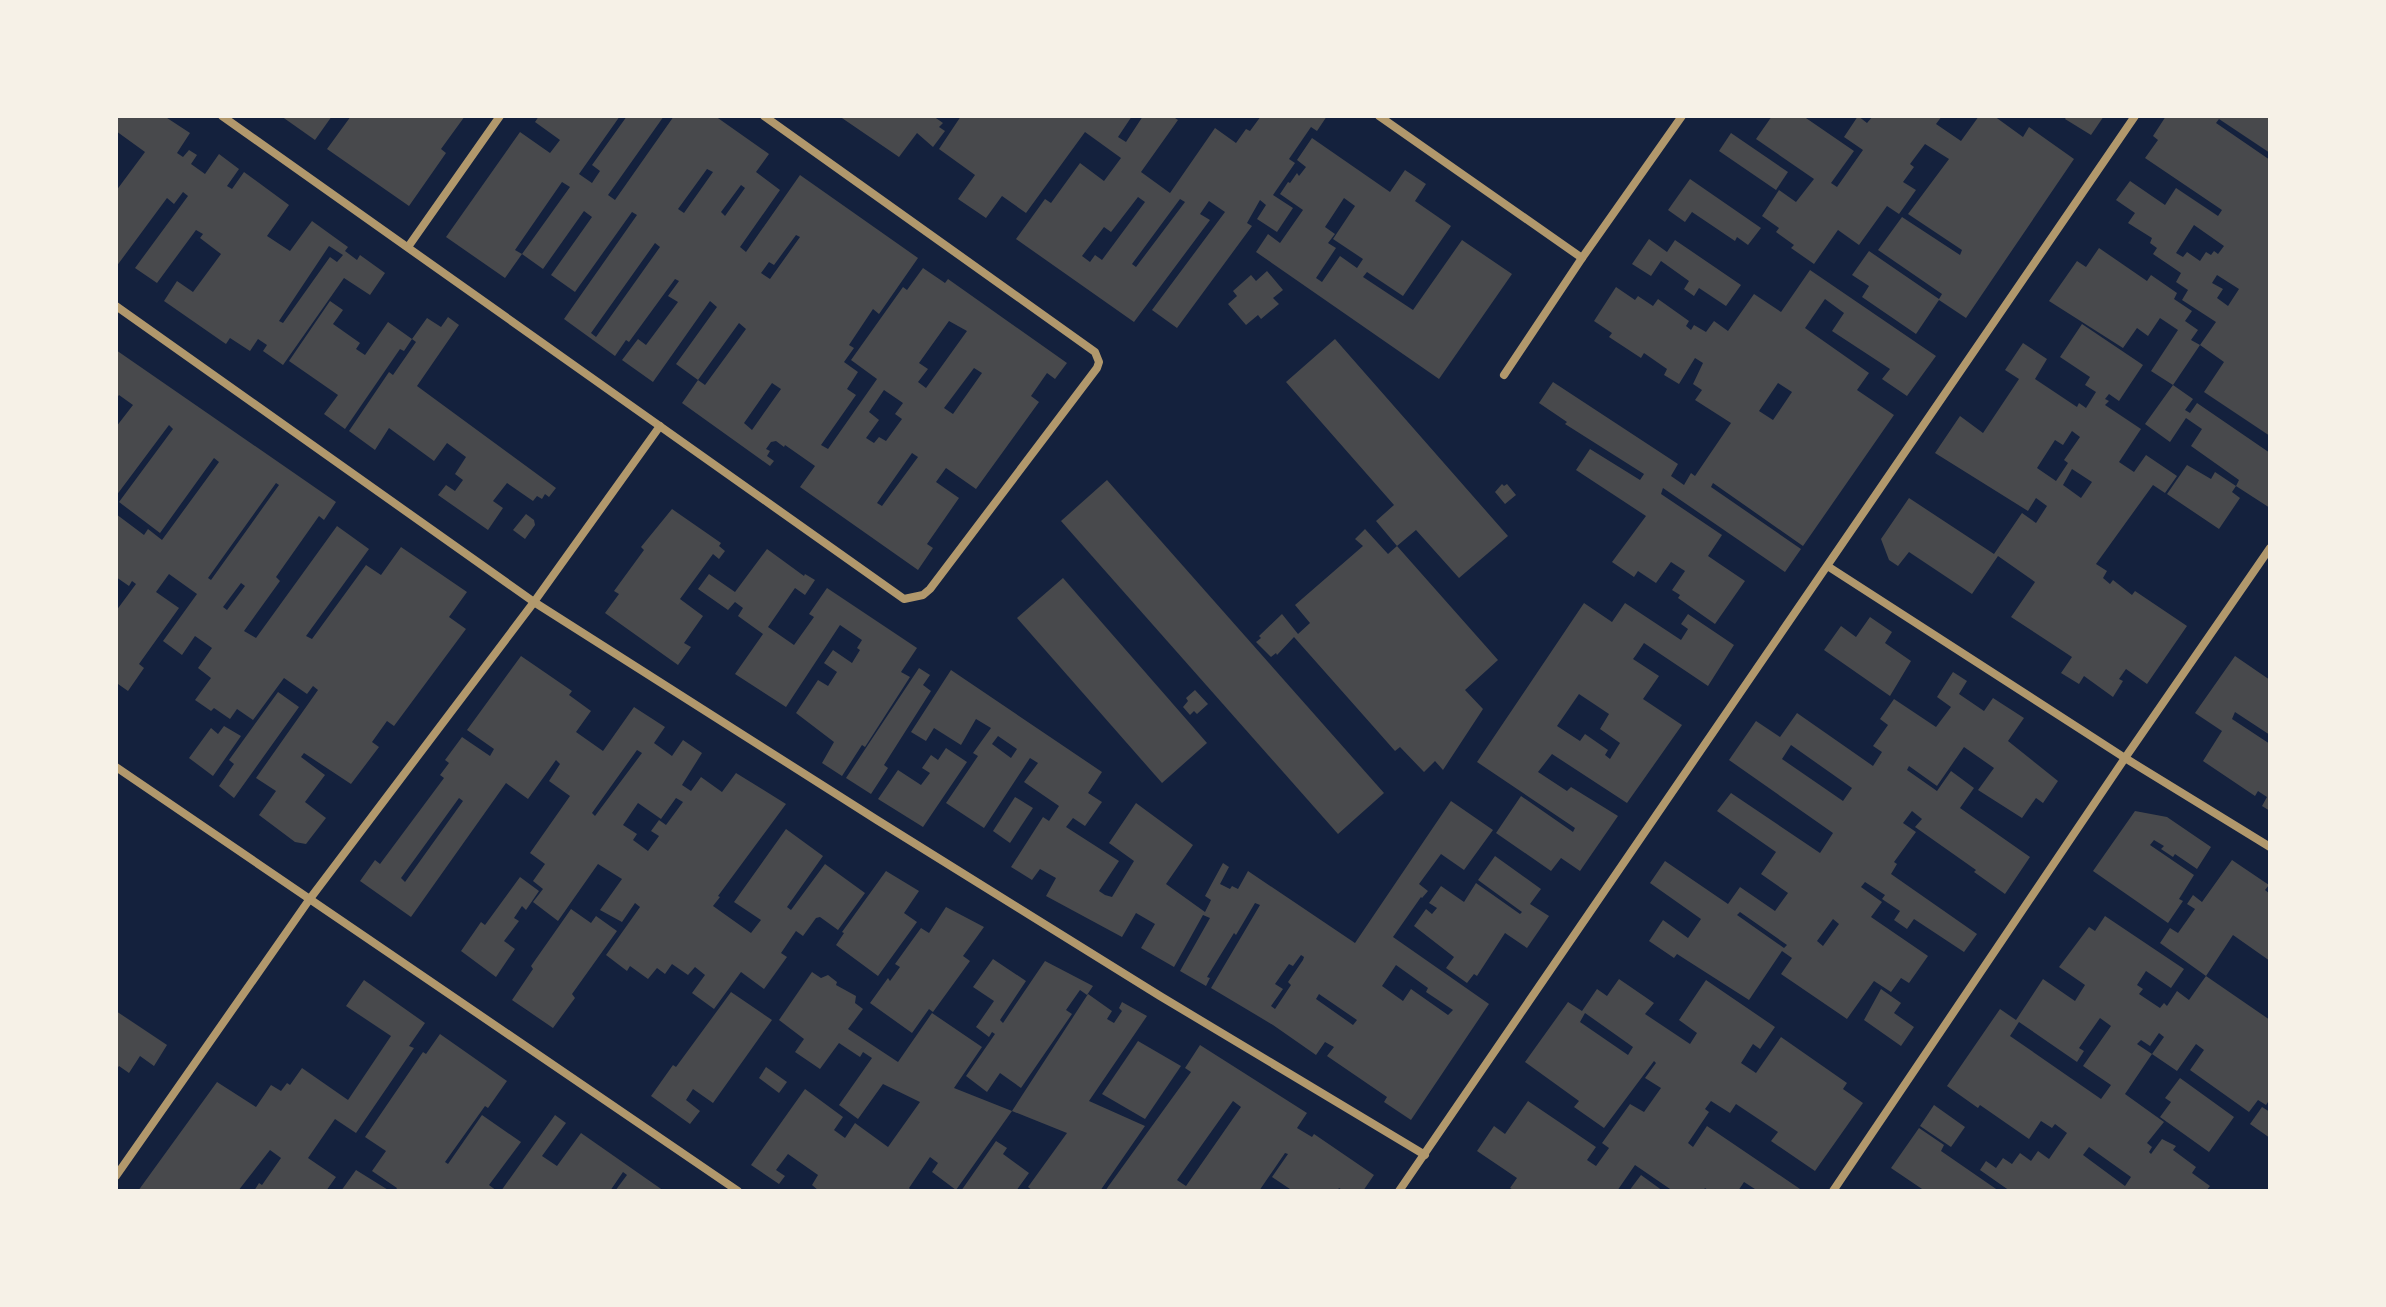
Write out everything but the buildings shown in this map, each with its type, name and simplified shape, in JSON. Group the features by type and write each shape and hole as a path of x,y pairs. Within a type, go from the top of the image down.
{"street":[{"path":"222,116 904,599 923,595 1099,362 1095,352 764,116"},
{"path":"408,247 500,116"},
{"path":"1379,116 1582,258"},
{"path":"1504,375 1682,116"},
{"path":"1399,1191 2135,116"},
{"path":"116,306 534,602 1160,996 1425,1155"},
{"path":"116,1176 309,900 534,602 660,426"},
{"path":"1833,1191 2270,548"},
{"path":"1829,567 2125,758 2270,847"},
{"path":"116,767 738,1191"}]}
